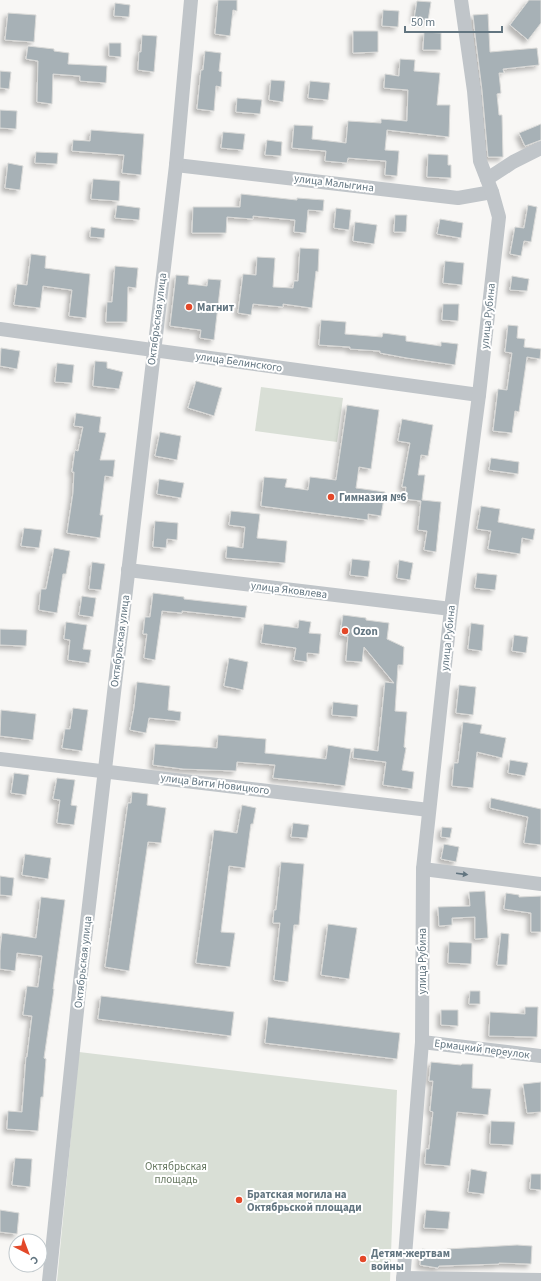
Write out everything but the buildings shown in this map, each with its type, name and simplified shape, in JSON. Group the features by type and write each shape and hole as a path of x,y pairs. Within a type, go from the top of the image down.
{"street":[{"name":"Октябрьская улица","path":"49,1281 80,982 153,350 176,165 191,0"},
{"name":"улица Рубина","path":"403,1280 422,1042 423,869 451,609 479,396 499,217 480,161 474,91 461,0"},
{"path":"489,185 513,162 541,148"},
{"name":"улица Малыгина","path":"176,165 458,198 489,185"},
{"name":"улица Белинского","path":"0,329 479,396"},
{"name":"улица Яковлева","path":"128,570 451,609"},
{"name":"улица Вити Новицкого","path":"0,759 429,810"},
{"path":"423,869 541,884"},
{"name":"Ермацкий переулок","path":"422,1042 541,1056"},
{"path":"403,1280 541,1280"}],"green space":[{"path":"261,387 343,398 337,442 255,431"},
{"name":"Октябрьская площадь","path":"79,1052 397,1090 390,1281 57,1281"}],"place":[{"name":"Магнит","path":"189,307"},
{"name":"Гимназия №6","path":"331,497"},
{"name":"Ozon","path":"345,631"},
{"name":"Братская могила на Октябрьской площади","path":"239,1200"},
{"name":"Детям-жертвам войны","path":"363,1259"}]}
